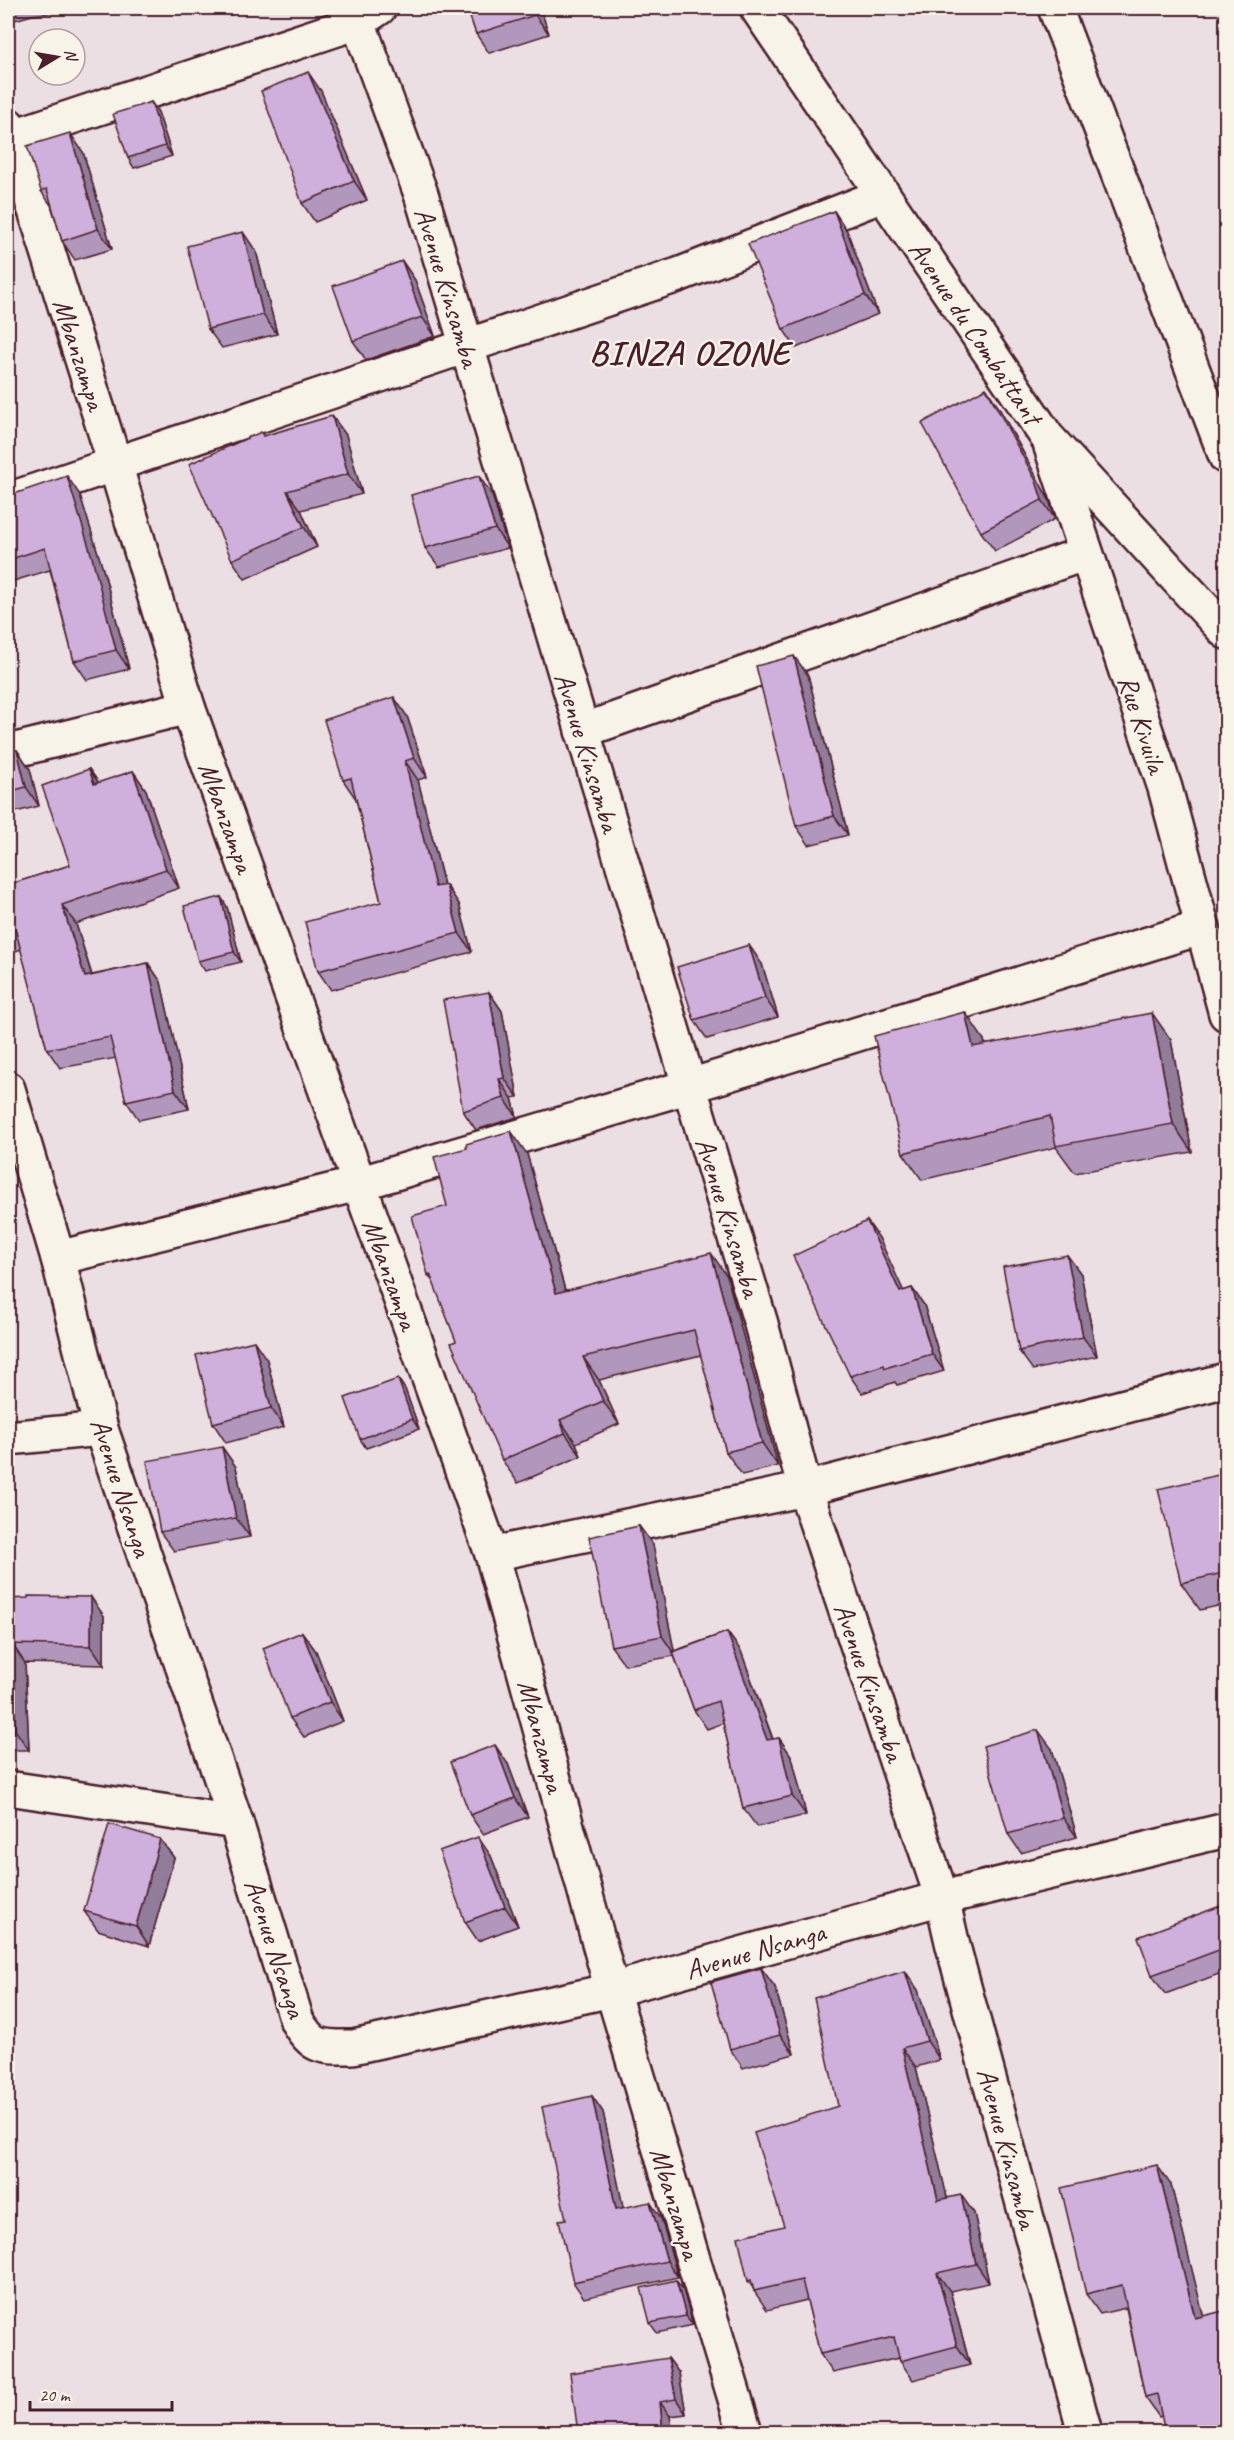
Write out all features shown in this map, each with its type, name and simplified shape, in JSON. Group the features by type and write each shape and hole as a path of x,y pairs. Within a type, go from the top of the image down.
{"street":[{"name":"Avenue du Combattant","path":"757,8 1047,437 1227,632"},
{"path":"1056,8 1227,457"},
{"path":"9,133 363,12"},
{"name":"Avenue Kinsamba","path":"363,12 421,194 690,1086 761,1324 805,1489 942,1898 1085,2433"},
{"name":"Mbanzampa","path":"9,133 115,464 188,707 492,1554 612,1990 745,2433"},
{"path":"8,501 678,275 883,195"},
{"name":"Rue Kivuila","path":"1047,437 1165,788 1227,1014"},
{"path":"582,731 1086,553"},
{"path":"8,752 188,707"},
{"path":"58,1258 358,1184 690,1086 1203,927"},
{"name":"Avenue Nsanga","path":"8,1096 58,1258 101,1429 236,1822 297,2021 307,2037 324,2047 353,2047 612,1990 942,1898 1227,1830"},
{"path":"492,1554 805,1489 1227,1380"},
{"path":"8,1438 101,1429"},
{"path":"8,1788 236,1822"}],"building":[{"path":"467,8 533,8 535,15 476,34"},
{"path":"308,72 354,181 302,203 261,91"},
{"path":"151,102 165,146 128,158 113,114"},
{"path":"70,133 98,229 62,241 47,189 41,191 27,146"},
{"path":"834,211 865,295 783,329 748,244"},
{"path":"243,232 263,315 208,329 187,246"},
{"path":"402,261 422,317 353,341 333,286"},
{"path":"986,388 1036,481 1042,500 981,532 922,423"},
{"path":"332,416 348,474 287,491 304,527 232,560 189,464 261,432 263,436"},
{"path":"67,476 92,557 116,650 74,661 45,548 8,560 8,496"},
{"path":"479,476 495,529 425,548 411,495"},
{"path":"794,656 834,816 796,826 756,666"},
{"path":"394,697 414,758 405,761 435,887 446,885 459,933 318,971 305,922 381,902 351,778 343,780 324,720"},
{"path":"17,750 26,787 8,792 8,753"},
{"path":"89,769 94,784 133,771 166,869 62,905 85,977 148,963 175,1090 126,1101 110,1037 47,1049 15,928 8,930 8,885 70,865 42,786"},
{"path":"221,897 234,952 198,961 184,906"},
{"path":"749,945 765,998 694,1020 677,967"},
{"path":"489,992 504,1078 499,1079 504,1098 463,1111 443,1000"},
{"path":"965,1012 973,1047 1152,1013 1173,1124 1056,1146 1050,1116 903,1153 874,1036"},
{"path":"511,1131 556,1293 711,1253 762,1443 726,1452 694,1330 583,1357 603,1401 560,1420 565,1433 502,1460 451,1343 456,1341 430,1274 428,1275 412,1216 447,1206 434,1157 467,1148 466,1144"},
{"path":"867,1221 900,1292 912,1288 932,1354 885,1368 884,1365 850,1376 793,1256"},
{"path":"1067,1255 1083,1337 1019,1351 1003,1267"},
{"path":"254,1341 271,1408 213,1423 196,1355"},
{"path":"398,1379 412,1419 360,1439 345,1398"},
{"path":"222,1447 236,1518 160,1532 147,1461"},
{"path":"1227,1473 1227,1572 1181,1583 1158,1489"},
{"path":"639,1526 662,1636 611,1646 589,1537"},
{"path":"28,1596 91,1597 91,1646 12,1644 15,1730 8,1731 8,1599 28,1598"},
{"path":"302,1632 330,1702 290,1718 263,1648"},
{"path":"727,1632 767,1740 779,1738 792,1796 743,1808 718,1701 694,1710 673,1652"},
{"path":"1038,1730 1063,1818 1008,1834 983,1746"},
{"path":"495,1745 515,1798 470,1815 450,1762"},
{"path":"109,1824 160,1839 136,1926 84,1911"},
{"path":"478,1837 505,1907 465,1922 439,1851"},
{"path":"1223,1905 1227,1914 1227,1947 1152,1975 1138,1937"},
{"path":"761,1968 780,2035 730,2049 711,1982"},
{"path":"905,1971 927,2041 902,2048 938,2200 961,2195 976,2264 937,2273 957,2346 900,2361 894,2337 820,2354 802,2280 754,2291 751,2280 748,2281 738,2237 784,2226 754,2133 838,2106 814,1998"},
{"path":"592,2096 616,2209 650,2202 667,2261 573,2282 559,2220 566,2219 542,2107"},
{"path":"1157,2165 1195,2318 1227,2310 1227,2433 1165,2433 1157,2394 1145,2397 1122,2285 1086,2294 1061,2188"},
{"path":"676,2280 686,2316 650,2323 641,2288"},
{"path":"668,2358 676,2399 660,2402 663,2433 578,2433 570,2373"}],"district":[{"name":"BINZA OZONE","path":"690,352"}]}
